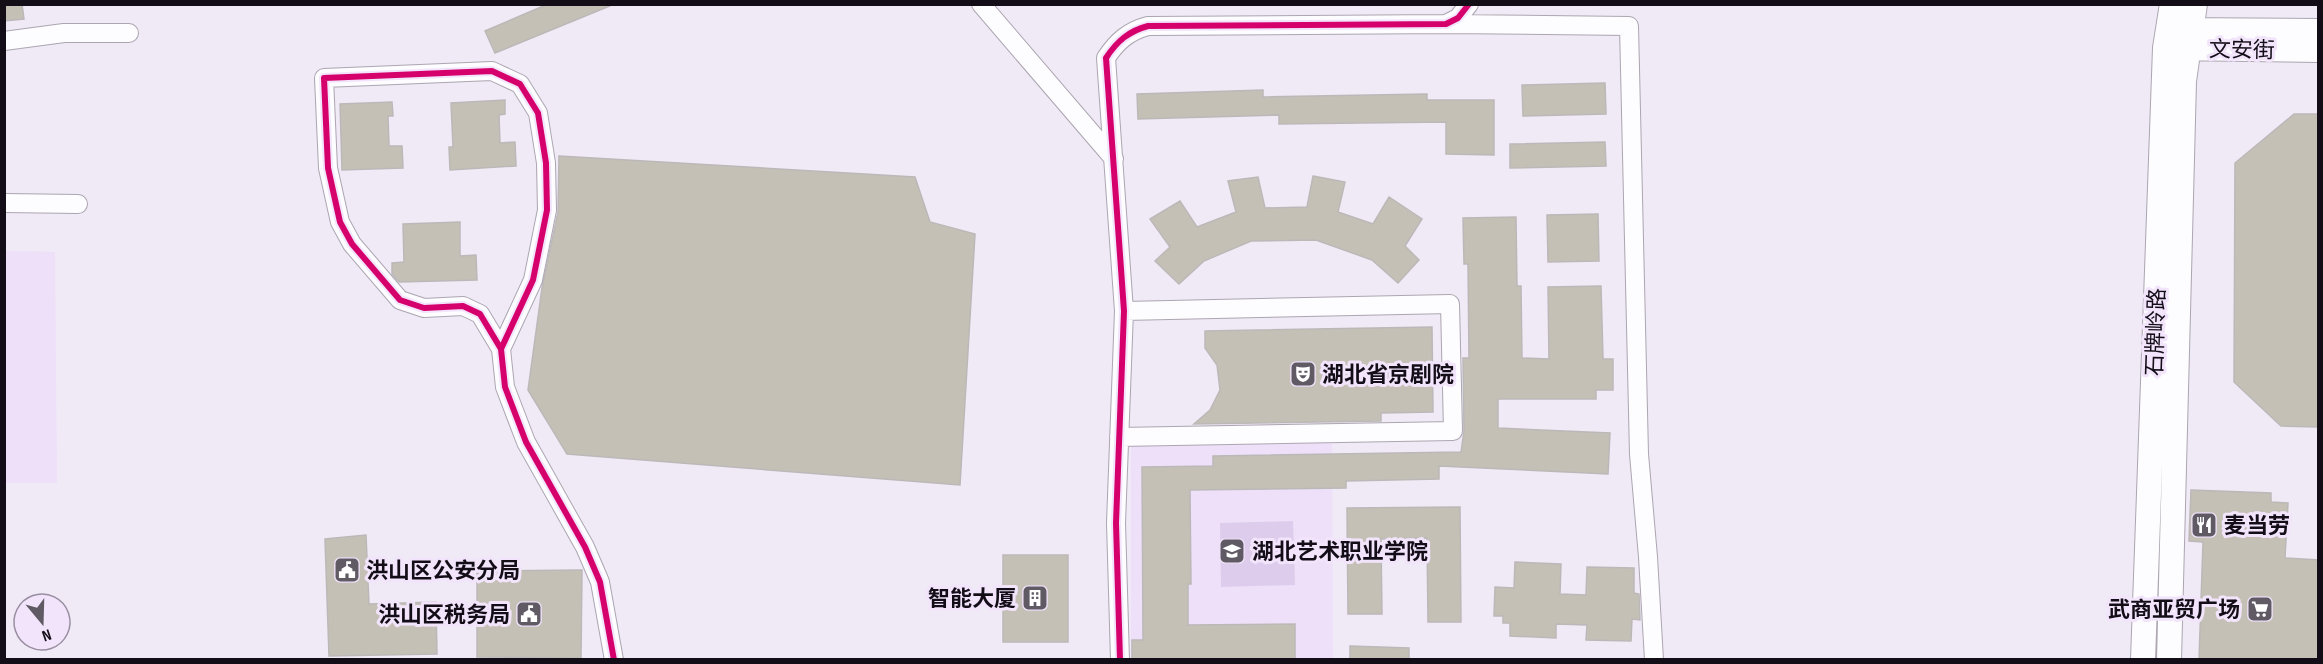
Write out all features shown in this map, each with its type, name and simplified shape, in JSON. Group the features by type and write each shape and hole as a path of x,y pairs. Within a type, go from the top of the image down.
{"main road":[{"name":"石牌岭路","path":"2169,660 2184,81 2172,4"},
{"name":"石牌岭路","path":"2143,660 2178,39 2195,4"},
{"name":"文安街","path":"2178,39 2319,31"},
{"name":"文安街","path":"2178,39 2319,50"}],"street":[{"path":"981,4 1114,159"},
{"path":"1446,24 1458,18 1469,4"},
{"path":"1120,660 1116,523 1124,311 1106,58 1122,38 1134,30 1148,26 1446,24 1629,26 1639,454 1654,660"},
{"path":"4,41 64,33 129,33"},
{"path":"501,349 533,280 547,210 546,163 538,113 520,84 492,71 324,78 328,168 340,222 352,244 400,300 424,308 463,306 480,314 501,349 505,387 526,442 585,547 600,582 615,660"},
{"path":"4,203 78,204"},
{"path":"1119,438 1453,431 1450,304 1124,311"}],"shaded area":[{"path":"5,251 55,252 57,483 5,483"},
{"name":"湖北艺术职业学院","path":"1332,442 1333,659 1131,659 1131,443"},
{"path":"1293,521 1295,585 1221,587 1220,523"}],"building":[{"path":"4,4 22,4 24,19 4,21"},
{"path":"548,4 612,5 495,53 485,31"},
{"path":"1605,83 1606,114 1523,116 1522,85"},
{"path":"1263,90 1263,97 1427,94 1427,100 1494,100 1494,155 1446,154 1446,122 1279,124 1279,115 1138,119 1137,94"},
{"path":"505,100 505,114 499,115 500,143 515,142 516,166 450,170 449,147 453,147 451,103"},
{"path":"392,102 393,116 388,116 389,146 402,146 403,168 342,170 340,104"},
{"path":"2294,114 2319,114 2319,427 2281,426 2234,382 2235,163"},
{"path":"1605,142 1606,166 1510,168 1510,144"},
{"path":"559,156 915,177 930,222 975,234 960,485 567,454 528,390 542,288 558,212"},
{"path":"1313,176 1345,182 1338,212 1373,224 1389,197 1422,219 1405,246 1419,260 1398,283 1372,260 1316,240 1251,241 1204,261 1179,284 1155,261 1170,247 1150,219 1180,201 1197,227 1236,212 1228,181 1258,177 1265,208 1307,207"},
{"path":"1598,214 1599,261 1548,262 1547,215"},
{"path":"1516,217 1517,286 1521,286 1522,358 1549,359 1548,287 1601,286 1603,359 1613,359 1613,390 1596,390 1596,399 1498,399 1498,428 1610,433 1608,474 1439,466 1439,479 1346,481 1346,488 1190,490 1191,584 1188,584 1188,625 1295,624 1295,660 1132,660 1132,640 1143,640 1142,467 1213,466 1213,456 1461,452 1464,431 1463,358 1469,358 1468,264 1464,264 1463,218"},
{"path":"460,222 460,256 476,255 477,280 399,282 392,274 392,263 404,262 403,224"},
{"path":"1432,327 1433,412 1381,413 1381,421 1194,424 1210,410 1220,390 1217,365 1205,348 1205,331"},
{"name":"武商亚贸广场","path":"2191,490 2271,493 2271,502 2288,503 2285,558 2319,560 2319,660 2199,660 2203,542 2189,541"},
{"path":"1460,507 1461,622 1428,622 1427,538 1381,539 1382,614 1348,614 1347,508"},
{"name":"洪山区公安分局","path":"366,535 369,604 436,602 437,654 329,656 325,539"},
{"name":"智能大厦","path":"1003,555 1068,555 1068,642 1003,642"},
{"path":"1515,562 1561,564 1560,594 1586,595 1587,567 1634,568 1634,593 1639,594 1640,620 1632,619 1631,641 1586,640 1587,625 1556,624 1556,638 1510,636 1510,623 1503,623 1503,616 1494,616 1495,587 1514,588"},
{"name":"洪山区税务局","path":"582,570 581,658 477,657 477,571"},
{"path":"1350,646 1409,648 1409,660 1350,660"}],"cycle path":[{"path":"1120,660 1116,523 1124,311 1106,58 1124,38 1148,26 1446,24 1458,18 1469,4"},
{"path":"501,349 533,280 547,210 546,163 538,113 520,84 492,71 324,78 328,168 340,222 352,244 400,300 424,308 463,306 480,314 501,349 505,387 526,442 585,547 600,582 614,660"}],"place":[{"name":"湖北省京剧院","path":"1303,374"},
{"name":"麦当劳","path":"2204,525"},
{"name":"湖北艺术职业学院","path":"1232,551"},
{"name":"洪山区公安分局","path":"347,570"},
{"name":"智能大厦","path":"1035,598"},
{"name":"武商亚贸广场","path":"2260,609"},
{"name":"洪山区税务局","path":"529,614"}]}
